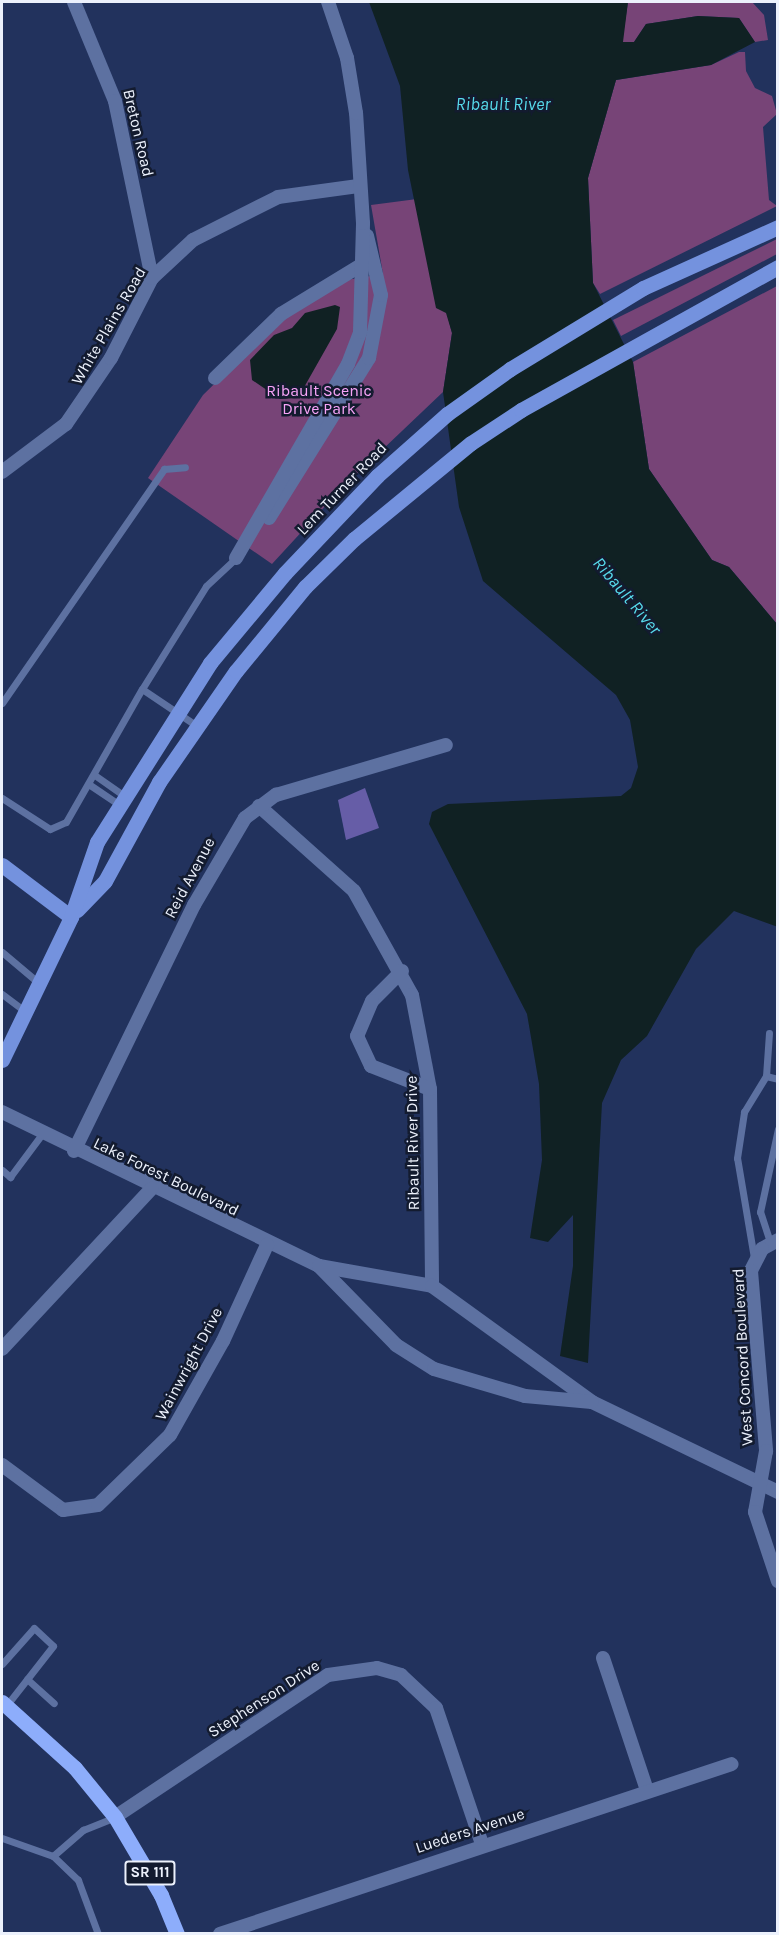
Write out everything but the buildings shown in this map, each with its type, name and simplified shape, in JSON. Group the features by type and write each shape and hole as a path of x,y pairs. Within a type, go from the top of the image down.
{"main road":[{"name":"Lem Turner Road","path":"2,1060 27,1013 71,917 97,842 177,712 285,573 377,476 447,414 575,326 643,288 777,227"},
{"name":"Lem Turner Road","path":"71,917 105,881 197,726 305,586 396,502 521,410 777,267"},
{"path":"3,869 71,917"},
{"name":"SR 111","path":"4,1703 75,1768 115,1817 162,1895 177,1934"}],"street":[{"name":"Breton Road","path":"74,2 115,101 152,278"},
{"path":"236,558 259,534 369,358 381,295 363,223 358,186 352,82 328,2"},
{"name":"White Plains Road","path":"2,472 47,442 89,394 152,278 193,240 248,208 303,192 358,186"},
{"path":"236,558 351,356 364,309 363,223"},
{"path":"215,378 281,314 363,264"},
{"name":"Reid Avenue","path":"74,1151 194,905 229,839 259,807 300,787 446,745"},
{"name":"Ribault River Drive","path":"259,807 354,891 402,971 420,1020 430,1089 432,1286"},
{"path":"402,971 372,1001 357,1036 371,1066 430,1089"},
{"name":"Lake Forest Boulevard","path":"2,1112 74,1151 267,1245 319,1266 432,1286 592,1402 777,1492"},
{"path":"2,1349 151,1189"},
{"name":"West Concord Boulevard","path":"774,1241 754,1258 766,1451 762,1484 755,1512 777,1581"},
{"name":"Wainwright Drive","path":"2,1465 63,1510 98,1505 170,1435 223,1341 267,1245"},
{"name":"Lake Forest Boulevard","path":"319,1266 396,1345 434,1369 525,1396 592,1402"},
{"path":"603,1658 647,1790"},
{"name":"Stephenson Drive","path":"115,1817 328,1675 377,1668 401,1675 436,1708 482,1844"},
{"name":"Lueders Avenue","path":"219,1934 482,1844 732,1764"}],"lane":[{"path":"2,703 164,469 185,467"},
{"path":"2,798 50,829 66,822 96,776 142,689 206,586 236,558"},
{"path":"142,689 197,726"},
{"path":"96,776 123,800"},
{"path":"90,784 123,800"},
{"path":"2,952 40,984"},
{"path":"2,994 27,1013"},
{"path":"754,1258 737,1158 744,1112 766,1076 769,1033"},
{"path":"766,1076 777,1079"},
{"path":"774,1241 760,1212 777,1129"},
{"path":"2,1170 10,1177 42,1134"},
{"path":"2,1664 34,1628 53,1646 4,1703"},
{"path":"27,1679 54,1703"},
{"path":"53,1856 83,1830 115,1817"},
{"path":"2,1838 53,1856 78,1880 98,1934"}],"green space":[{"path":"628,2 752,2 764,15 768,40 755,42 739,18 698,16 646,24 634,42 622,42"},
{"path":"739,52 745,52 746,71 755,88 772,96 777,114 763,127 769,200 777,206 600,294 593,283 588,178 616,80 711,65"},
{"name":"Ribault Scenic Drive Park","path":"417,199 452,333 443,392 341,489 272,564 148,478 203,395 259,340 299,307 346,280 383,274 371,205"},
{"path":"777,239 777,254 621,336 613,320"},
{"path":"777,286 777,624 729,567 712,560 649,469 633,362"}],"water":[{"name":"Ribault River","path":"369,2 628,2 623,42 634,42 646,24 698,16 739,18 755,42 711,65 616,80 588,178 593,283 633,362 649,469 712,560 729,567 777,624 778,927 734,911 696,949 647,1036 621,1060 602,1103 588,1363 560,1356 573,1266 573,1215 548,1242 530,1238 542,1160 539,1084 527,1014 429,824 432,812 448,804 621,796 631,788 638,767 630,720 616,695 483,581 459,507 443,392 452,333 446,313 436,308 408,170 400,86"},
{"path":"335,305 340,307 337,329 298,398 280,399 252,380 250,360 274,335 292,328 305,313"}]}
